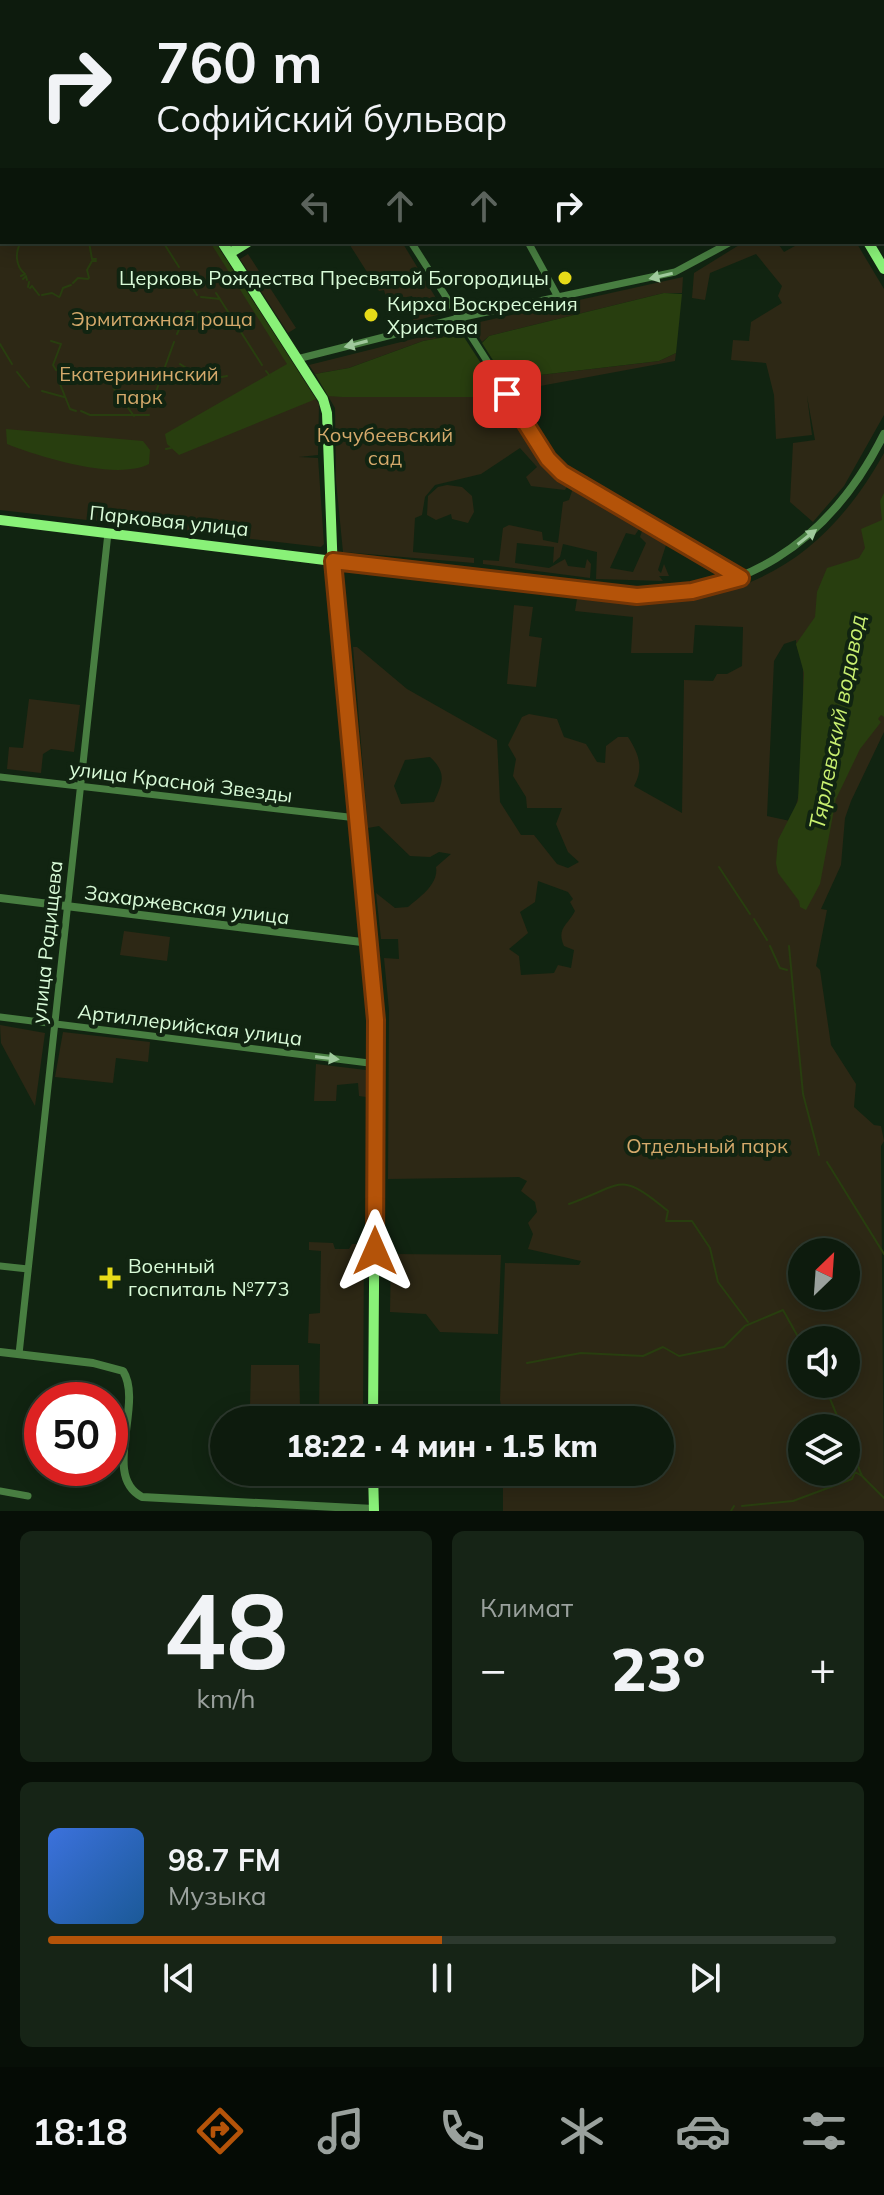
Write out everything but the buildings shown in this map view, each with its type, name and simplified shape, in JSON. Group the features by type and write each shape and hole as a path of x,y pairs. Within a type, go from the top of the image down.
{"main road":[{"path":"223,244 323,399 328,420 333,561 370,943 377,1064 373,1406"},
{"path":"230,253 245,244"},
{"path":"869,244 884,269"},
{"name":"Парковая улица","path":"0,520 333,561"},
{"path":"373,1486 374,1510"}],"street":[{"path":"412,244 548,459 562,473 741,578"},
{"path":"529,244 558,297"},
{"path":"300,364 459,318 675,272 727,244"},
{"path":"333,561 637,596 698,590 741,578 802,542 831,516 867,467 884,434"},
{"name":"улица Радищева","path":"19,1354 108,533"},
{"name":"улица Красной Звезды","path":"0,777 357,818"},
{"name":"Захаржевская улица","path":"0,898 370,943"},
{"name":"Артиллерийская улица","path":"0,1017 377,1064"},
{"path":"0,1266 28,1269"},
{"path":"0,1352 103,1365 123,1371 129,1389 125,1475 130,1489 142,1497 374,1510"},
{"path":"0,1491 28,1496"}],"green space":[{"name":"Екатерининский парк","path":"0,244 216,244 319,404 318,455 299,457 318,458 324,544 321,547 0,510"},
{"path":"349,244 403,244 445,313 414,321 412,317 419,315 412,296 387,301 384,290 379,291"},
{"path":"741,244 780,244 784,252 798,244 857,244 884,289 884,415 844,486 813,522 790,502 793,443 815,440 807,396 812,435 776,439 774,395 766,363 731,360 733,340 749,341 751,322 782,303 778,296 782,286 756,254 710,273 705,300 692,298 694,273"},
{"path":"248,254 296,328 288,333 240,259"},
{"path":"683,277 682,293 664,293 489,336 482,342 471,324"},
{"path":"457,328 462,334 423,341 349,368 315,374 309,365"},
{"path":"676,353 675,361 513,391 505,379 659,361"},
{"name":"Кочубеевский сад","path":"496,389 549,472 568,485 565,490 531,486 526,477 537,467 520,448 481,474 435,485 425,497 422,515 415,518 413,552 474,558 474,563 343,552 336,481 335,408 328,396 478,397"},
{"name":"Отдельный парк","path":"884,453 884,732 845,818 841,865 821,909 827,910 816,966 820,970 831,1045 856,1084 854,1107 874,1125 881,1126 884,1141 881,1146 884,1511 503,1511 503,1486 674,1486 674,1406 501,1406 505,1263 579,1265 581,1261 528,1249 533,1234 528,1223 537,1212 535,1202 521,1191 527,1181 519,1177 388,1179 389,1010 384,958 399,959 398,939 381,939 376,893 395,908 408,907 428,890 435,879 436,867 451,854 439,852 430,857 410,856 379,826 368,828 353,647 357,647 407,689 497,740 500,802 521,835 534,835 557,864 568,868 579,862 568,852 556,824 562,808 527,808 526,797 513,776 516,759 508,745 522,717 529,714 557,719 564,737 586,744 597,762 605,763 606,746 618,737 628,737 639,761 634,786 682,813 684,680 713,681 717,674 727,674 742,666 743,627 695,625 693,653 631,653 633,617 575,611 577,599 674,601 716,593 756,580 792,559 826,532 856,497","holes":["796,640 803,666 804,726 800,788 790,821 767,816 774,661 784,644","430,757 439,768 442,778 434,802 401,804 394,786 405,760","538,881 568,892 573,899 570,902 575,911 561,935 564,946 574,950 571,968 558,965 554,973 521,975 519,956 509,949 528,933 520,912 535,902"]},
{"path":"438,487 462,487 472,496 474,512 468,523 452,519 451,514 436,520 427,515 428,496"},
{"path":"573,488 639,529 635,535 626,533 610,568 633,572 646,543 640,537 642,531 666,545 658,570 661,573 664,564 669,576 659,576 663,581 596,579 597,552 563,544 560,557 553,563 554,547 517,543 515,563 549,568 565,559 568,566 585,568 587,559 591,564 590,578 483,564 483,560 499,561 503,528 509,525 542,532 543,540 558,543 563,502 569,500"},
{"path":"514,605 533,607 529,636 542,638 536,687 507,684"},
{"path":"29,699 80,705 74,752 51,749 43,754 41,773 7,769 9,747 23,748"},
{"path":"124,931 170,937 167,961 120,955"},
{"path":"0,1025 45,1033 35,1106 1,1043"},
{"path":"63,1032 150,1042 148,1062 116,1058 113,1083 55,1077"},
{"path":"316,1064 366,1070 366,1097 359,1096 358,1083 337,1085 336,1101 314,1101"},
{"path":"309,1242 333,1243 335,1249 364,1244 363,1406 319,1406 320,1344 308,1343 309,1314 320,1313 321,1251 309,1250"},
{"path":"391,1254 501,1255 498,1334 440,1332 426,1314 390,1312"},
{"path":"251,1365 299,1365 300,1406 250,1406"}],"water":[{"path":"211,244 216,244 316,399 179,455 167,444 165,434 287,364"},
{"path":"664,293 682,294 676,353 659,361 505,379 482,343 489,336"},
{"path":"462,334 497,388 479,397 328,396 315,374 349,368 423,341"},
{"path":"6,429 143,441 150,450 149,464 118,470 58,461 7,444"},
{"path":"884,493 884,717 881,715 878,719 881,722 860,749 836,799 820,884 806,910 800,907 799,901 778,873 776,863 778,840 798,801 804,673 796,644 815,617 817,592 827,568 859,558 865,548 861,529 882,520 880,501"}],"waterway":[{"path":"20,244 18,263 25,274 21,276"},
{"path":"89,244 92,259 96,259"},
{"path":"164,244 179,267"},
{"path":"89,278 87,270 92,261 96,261"},
{"path":"182,272 189,281"},
{"path":"23,279 26,276 27,280"},
{"path":"73,283 78,278 88,279"},
{"path":"28,287 29,282"},
{"path":"60,296 63,288 71,285"},
{"path":"30,288 32,286 39,295"},
{"path":"192,287 197,295"},
{"path":"42,295 52,293 59,297"},
{"path":"216,293 262,365"},
{"path":"201,297 220,299"},
{"path":"177,334 187,311 190,312"},
{"path":"198,312 232,319"},
{"path":"51,341 61,344 53,365 56,370"},
{"path":"153,400 174,342"},
{"path":"0,344 12,364"},
{"path":"180,364 205,380 227,376"},
{"path":"266,371 270,376"},
{"path":"17,372 29,387"},
{"path":"58,379 70,409 76,411"},
{"path":"114,389 134,416"},
{"path":"42,391 64,397"},
{"path":"81,411 90,415 149,415"},
{"path":"166,449 171,448"},
{"path":"719,867 750,914"},
{"path":"754,919 767,940"},
{"path":"770,946 780,968 787,970"},
{"name":"Тярлевский водовод","path":"789,946 803,1094 819,1155"},
{"name":"Тярлевский водовод","path":"827,1162 884,1254"},
{"path":"569,1204 612,1187 629,1185 668,1211 666,1221 692,1221 710,1248 718,1282 748,1322"},
{"path":"527,1363 581,1353 643,1356 663,1347 679,1356 724,1347 745,1326 783,1310 792,1326"},
{"path":"830,1398 836,1414"},
{"path":"860,1471 884,1498"},
{"path":"742,1506 793,1501 852,1479 855,1472 862,1476"},
{"path":"731,1511 734,1506"}],"place":[{"name":"Церковь Рождества Пресвятой Богородицы","path":"565,278"},
{"name":"Кирха Воскресения Христова","path":"371,315"},
{"name":"Военный госпиталь №773","path":"110,1278"}],"route":[{"path":"375,1251 376,1020 333,561 344,565 637,596 710,588 741,578 562,473 548,459 507,394"}],"park label":[{"name":"Эрмитажная роща","path":"162,319"}]}
